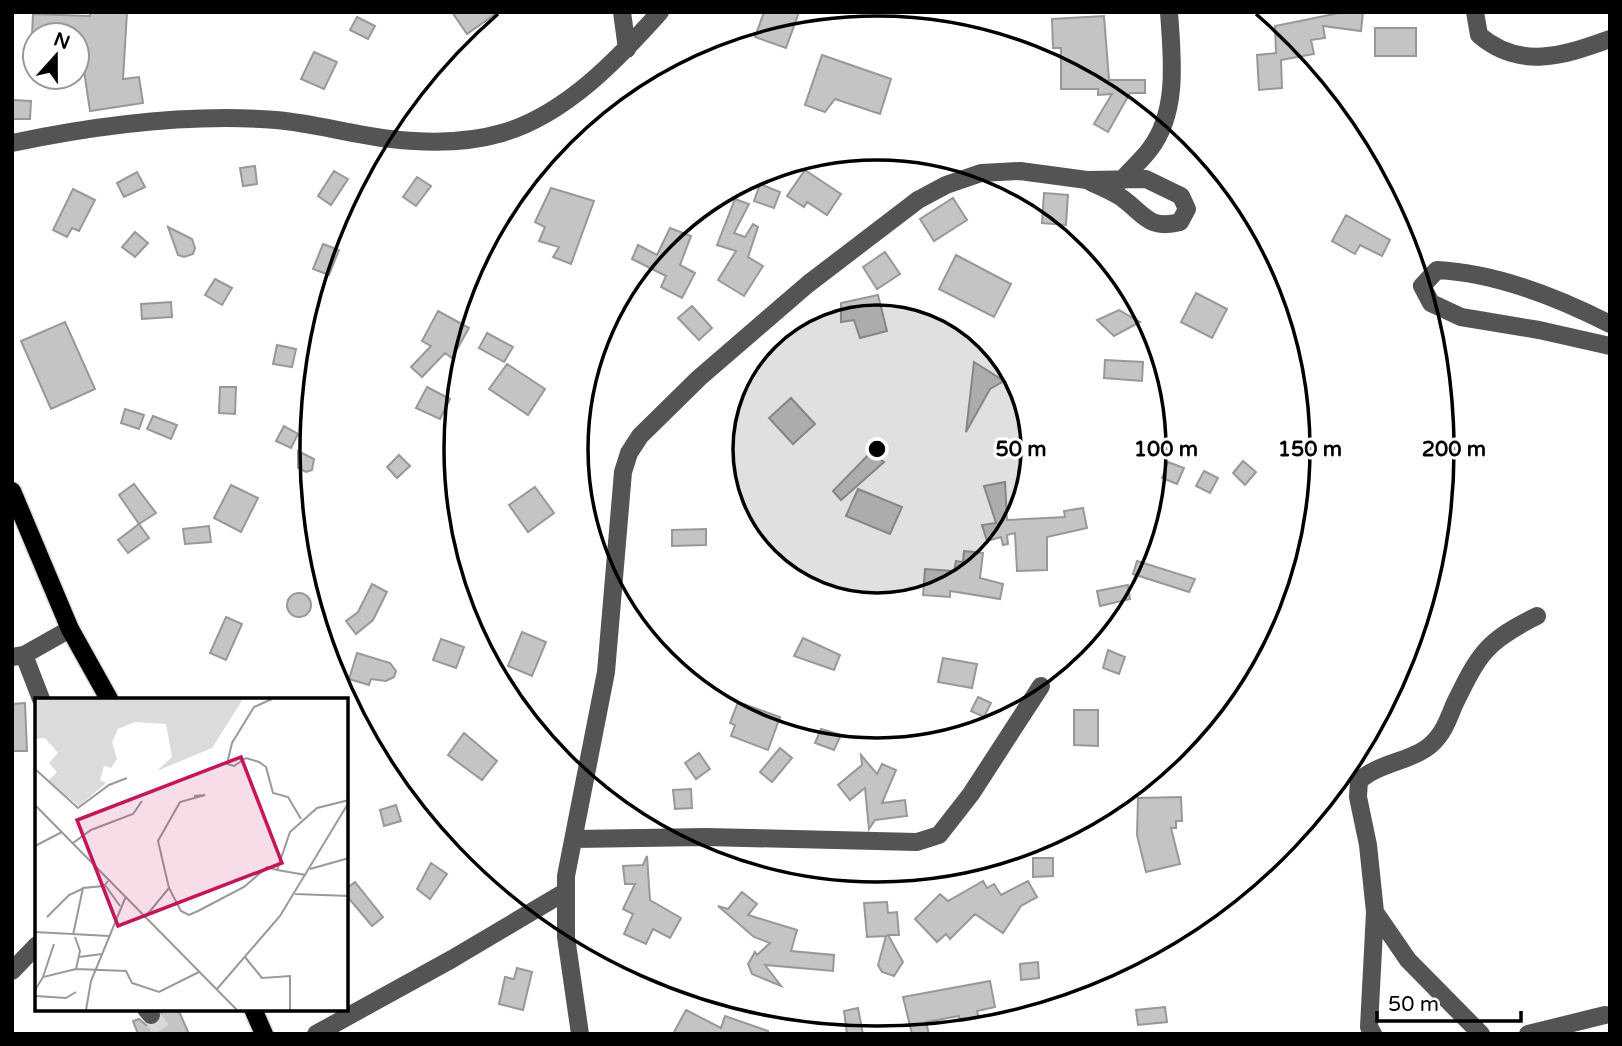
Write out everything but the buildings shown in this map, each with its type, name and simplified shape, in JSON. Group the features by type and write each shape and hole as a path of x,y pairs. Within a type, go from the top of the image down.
{"main road":[{"path":"12,491 70,629 108,698"},
{"path":"254,1011 264,1034"}],"street":[{"path":"622,12 627,49"},
{"path":"12,143 85,129 194,119 277,120 392,139 461,140 503,133 557,107 627,49 660,12"},
{"path":"1121,180 1150,149 1162,129 1171,95 1168,12"},
{"path":"1475,12 1479,35 1498,51 1526,57 1574,52 1610,39"},
{"path":"580,1034 566,937 565,892 606,672 623,472 629,453 640,436 699,378 808,284 918,200 946,185 981,173 1020,171 1087,180 1146,179 1181,196 1187,209 1181,222 1163,227 1142,218 1122,198 1087,180"},
{"path":"1610,324 1540,293 1469,272 1437,270 1422,286 1431,303 1461,317 1539,330 1610,346"},
{"path":"1373,1034 1369,1027 1375,912 1358,797 1359,781 1368,773 1422,750 1438,738 1478,657 1502,633 1537,616"},
{"path":"40,698 18,656 70,629"},
{"path":"574,839 706,837 917,842 939,835 971,794 1041,686"},
{"path":"316,1034 452,959 565,892"},
{"path":"1375,912 1408,960 1481,1034"},
{"path":"12,971 35,947"},
{"path":"1528,1034 1608,1013"},
{"path":"1593,1034 1608,1013"}],"tunnel":[{"path":"151,1015 164,1034"}]}
